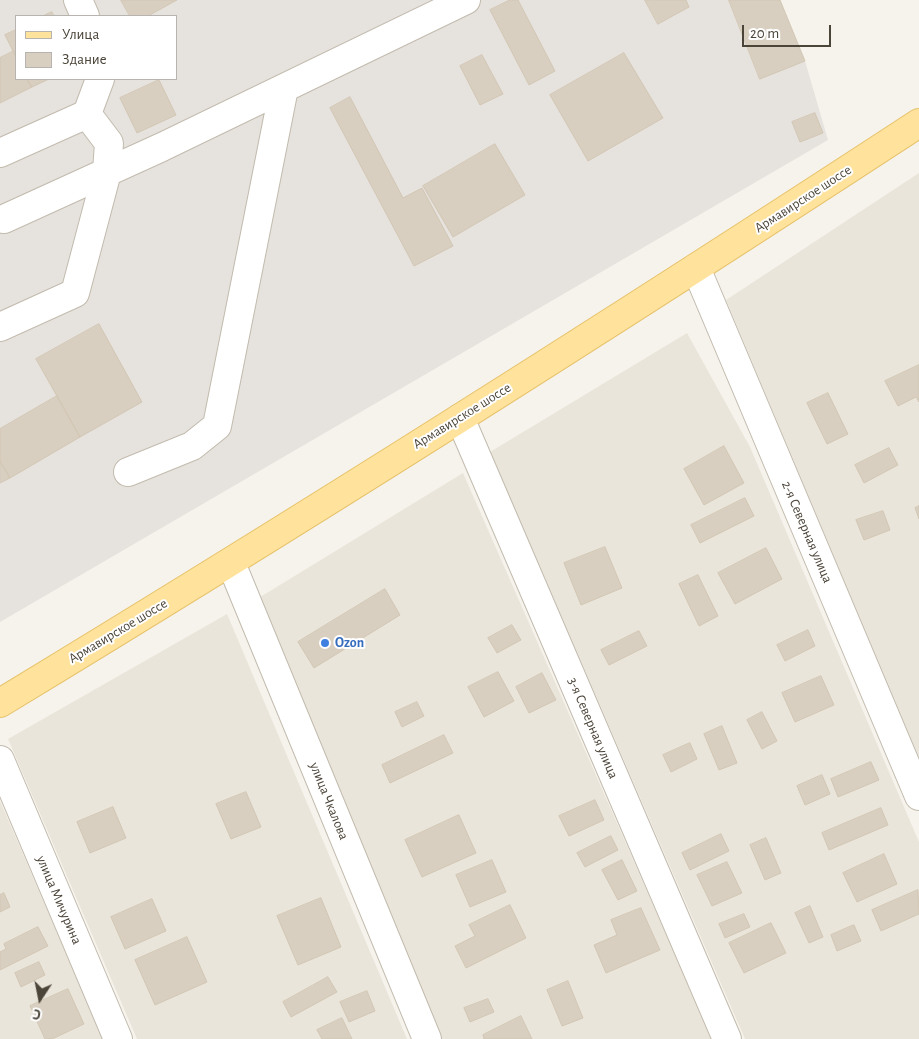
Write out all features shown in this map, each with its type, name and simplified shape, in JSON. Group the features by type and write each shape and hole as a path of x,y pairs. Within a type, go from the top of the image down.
{"main road":[{"name":"Армавирское шоссе","path":"0,703 231,563 696,268 919,123"}],"street":[{"path":"78,0 86,15"},
{"path":"4,219 107,172 466,0"},
{"path":"0,153 87,114 100,80"},
{"path":"128,472 192,446 217,426 284,88"},
{"path":"0,327 75,293 107,172 109,143 87,114"},
{"name":"2-я Северная улица","path":"696,268 919,796"},
{"name":"3-я Северная улица","path":"460,418 727,1039"},
{"name":"улица Чкалова","path":"231,563 427,1039"},
{"name":"улица Мичурина","path":"0,760 118,1039"}],"shaded area":[{"path":"0,0 780,0 805,61 828,140 0,622"},
{"path":"919,173 919,760 726,300"},
{"path":"687,333 750,447 919,842 919,1039 745,1039 490,452"},
{"path":"463,473 712,1039 440,1039 257,599"},
{"path":"227,614 407,1039 137,1039 8,739"},
{"path":"0,801 103,1039 0,1039"}],"building":[{"path":"121,0 177,0 150,15 129,15"},
{"path":"510,0 518,0 555,71 529,85 490,10"},
{"path":"645,0 686,0 689,7 658,24"},
{"path":"729,0 780,0 805,61 760,79"},
{"path":"15,30 15,55 5,35"},
{"path":"14,51 15,80 28,80 32,87 0,103 0,58"},
{"path":"624,53 663,118 588,161 550,95"},
{"path":"482,55 503,94 480,105 460,66"},
{"path":"28,80 47,80 32,87"},
{"path":"159,80 176,115 137,133 120,98"},
{"path":"350,97 403,198 422,188 453,246 414,266 330,108"},
{"path":"815,113 823,133 800,142 792,122"},
{"path":"495,144 525,195 453,237 423,186"},
{"path":"99,324 142,402 80,437 36,359"},
{"path":"919,365 919,402 916,397 898,406 885,381"},
{"path":"828,393 848,434 827,444 807,403"},
{"path":"57,396 80,437 10,478 0,461 0,429"},
{"path":"724,446 744,483 704,505 684,469"},
{"path":"889,448 898,465 864,483 855,465"},
{"path":"0,461 10,478 0,483"},
{"path":"745,498 754,516 700,543 691,525"},
{"path":"919,506 919,519 915,508"},
{"path":"883,511 890,530 864,540 856,520"},
{"path":"605,547 622,588 581,605 564,563"},
{"path":"766,548 782,579 735,604 718,573"},
{"path":"698,575 718,616 699,626 679,584"},
{"path":"385,589 400,615 314,668 298,642"},
{"path":"512,625 521,640 497,653 488,638"},
{"path":"808,630 815,646 785,661 777,645"},
{"path":"639,631 647,646 609,665 601,650"},
{"path":"498,672 514,701 484,717 468,687"},
{"path":"542,673 556,700 529,713 516,687"},
{"path":"821,676 834,705 795,722 782,693"},
{"path":"417,702 424,716 402,727 395,712"},
{"path":"762,712 777,741 762,749 747,720"},
{"path":"722,726 737,763 719,770 704,734"},
{"path":"444,735 453,753 390,783 382,765"},
{"path":"690,743 697,759 671,772 663,755"},
{"path":"871,762 879,780 838,797 831,779"},
{"path":"822,775 830,794 805,805 797,786"},
{"path":"246,792 261,827 231,839 216,804"},
{"path":"595,800 604,820 569,836 559,816"},
{"path":"113,807 126,838 90,853 77,822"},
{"path":"881,808 888,825 829,850 822,833"},
{"path":"459,815 476,853 422,877 405,840"},
{"path":"721,834 729,851 690,870 682,853"},
{"path":"611,836 618,850 585,867 577,853"},
{"path":"766,838 781,873 765,880 750,845"},
{"path":"884,854 897,884 857,902 843,873"},
{"path":"492,860 506,892 470,907 456,875"},
{"path":"622,860 637,891 618,900 602,870"},
{"path":"727,862 742,893 712,906 697,875"},
{"path":"918,890 919,914 881,931 872,910"},
{"path":"4,893 10,907 0,912 0,895"},
{"path":"321,898 341,947 298,965 277,916"},
{"path":"152,899 166,931 125,949 111,917"},
{"path":"510,905 526,938 466,968 455,946 475,936 469,925"},
{"path":"810,906 823,937 809,943 795,913"},
{"path":"641,908 660,950 606,973 594,945 617,935 611,920"},
{"path":"744,914 750,927 725,938 719,924"},
{"path":"771,923 786,953 744,973 729,943"},
{"path":"854,925 861,941 837,951 831,935"},
{"path":"38,927 48,946 0,970 0,952 6,949 4,944"},
{"path":"187,937 207,982 155,1005 135,960"},
{"path":"39,962 45,975 21,987 15,973"},
{"path":"328,977 337,992 291,1017 283,1002"},
{"path":"568,981 583,1018 562,1026 547,990"},
{"path":"68,989 84,1024 52,1039 45,1039 30,1006"},
{"path":"367,991 375,1011 349,1022 340,1002"},
{"path":"488,999 494,1012 470,1022 464,1008"},
{"path":"521,1016 532,1039 484,1039 483,1035"},
{"path":"342,1018 352,1039 322,1039 317,1030"}],"place":[{"name":"Ozon","path":"325,643"}]}
